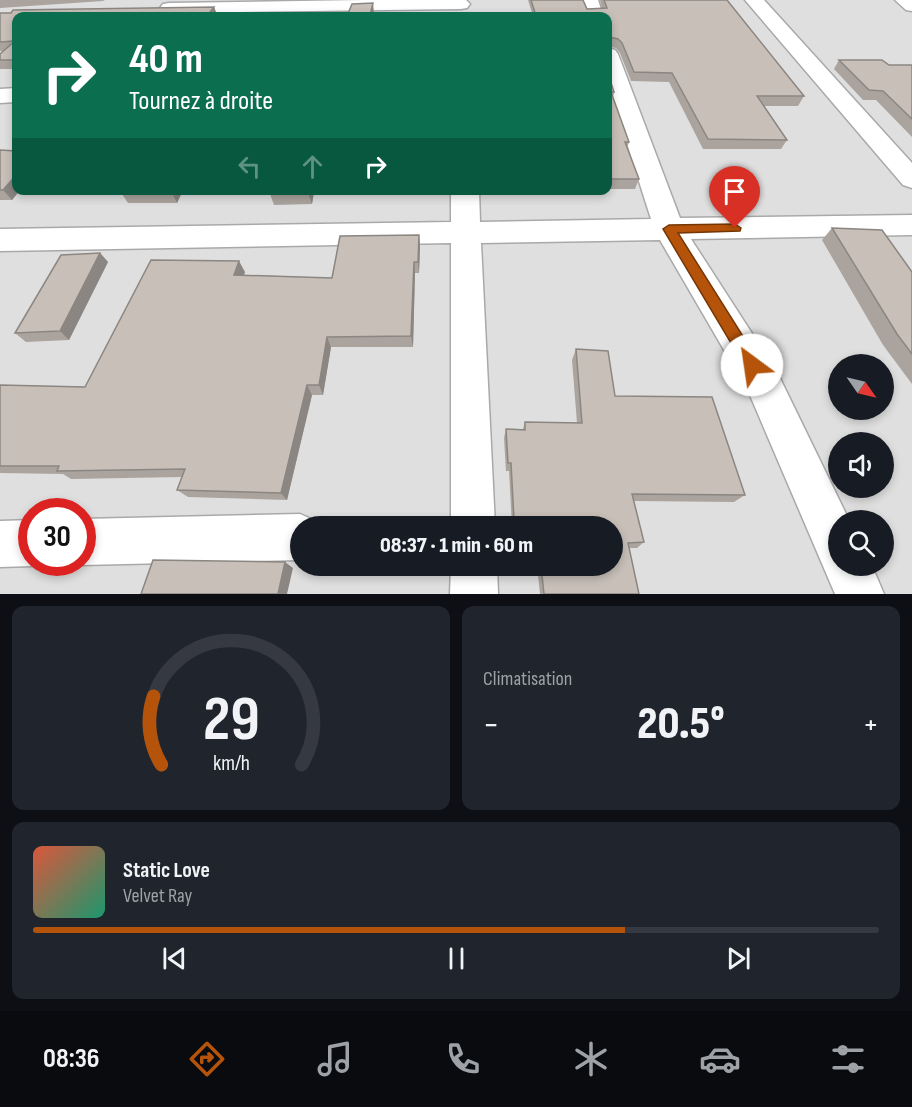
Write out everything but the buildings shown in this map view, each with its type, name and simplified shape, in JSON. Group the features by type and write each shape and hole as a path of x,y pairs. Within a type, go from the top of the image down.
{"street":[{"path":"754,0 912,179"},
{"path":"904,0 912,6"},
{"path":"154,8 461,7"},
{"path":"612,65 669,229 764,384 828,525"},
{"path":"465,195 473,516"},
{"path":"0,240 912,225"},
{"path":"96,542 290,537"},
{"path":"0,544 18,543"},
{"path":"474,576 474,594"},
{"path":"852,576 860,594"}],"shaded area":[{"path":"0,0 912,0 912,594 0,594"}],"route":[{"path":"735,228 669,229 752,365"}]}
